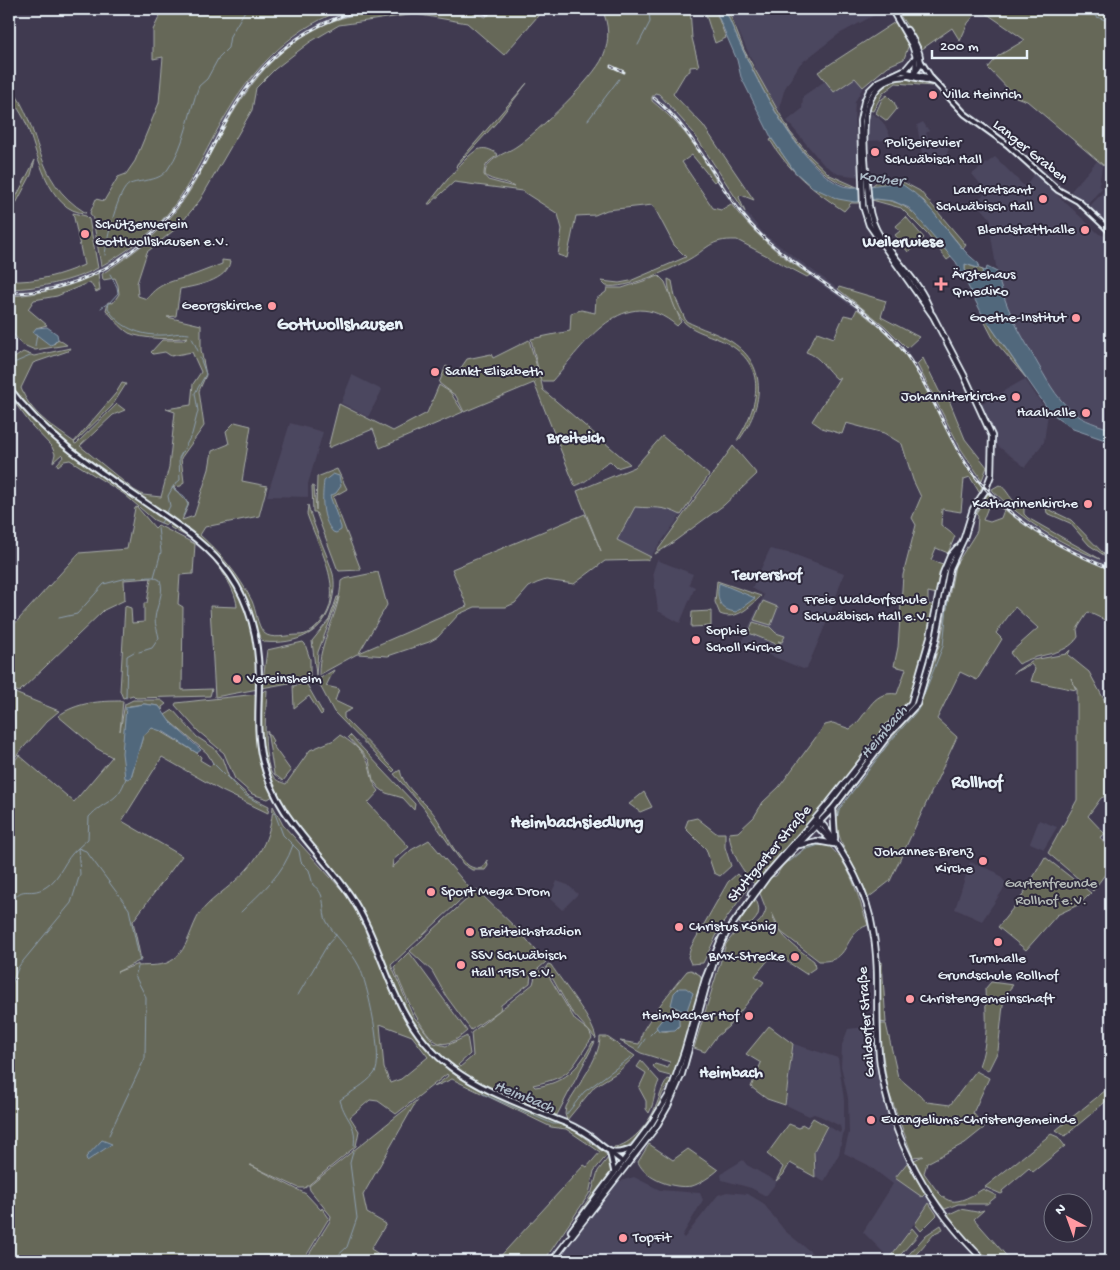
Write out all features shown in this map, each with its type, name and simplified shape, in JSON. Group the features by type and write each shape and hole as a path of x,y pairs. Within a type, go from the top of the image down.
{"main road":[{"path":"892,10 912,45 916,57 916,74"},
{"path":"892,10 918,47 920,60 931,78"},
{"path":"916,57 902,71 878,82 869,90 864,102 860,122 864,182 876,228 918,287 962,369 992,436 991,475 985,491 973,509 962,544"},
{"path":"916,74 920,60"},
{"name":"Langer Graben","path":"902,71 931,78 965,114 1008,145 1058,190 1078,202 1111,232"},
{"path":"916,74 895,77 885,82 874,93 869,103 865,124 863,206 868,223 879,241 932,315"},
{"name":"Langer Graben","path":"916,74 937,84"},
{"path":"9,388 35,419 54,437 177,524 220,562 244,601 257,649 259,740 270,788 289,821 356,905 379,953 399,1002 415,1030 434,1053 467,1080 490,1093 574,1127 620,1160"},
{"name":"Stuttgarter Straße","path":"551,1261 663,1116 682,1074 706,987 724,938 754,893 833,808 890,733 917,704 936,640 950,568 962,544"},
{"name":"Stuttgarter Straße","path":"551,1261 614,1171 659,1112 674,1084 705,979 719,942 762,878 814,820 888,728 911,703 930,637 943,573 950,556 962,544"},
{"path":"795,847 817,841 835,843 832,820 833,808"},
{"name":"Gaildorfer Straße","path":"814,820 839,848 860,884 874,931 880,1063 896,1126 914,1169 943,1214 965,1241 985,1261"},
{"path":"611,1153 620,1153 633,1148"},
{"path":"611,1153 614,1171"}],"shaded area":[{"path":"348,9 381,9 342,18 319,27 285,49 267,66 242,97 196,181 175,213 151,239 102,272 101,266 153,229 228,111 260,67 299,33"},
{"path":"728,9 886,9 839,34 800,64 785,88 780,105 781,112 769,97"},
{"path":"855,78 863,87 855,102 854,121 861,177 838,174 823,164 787,121 802,109 803,96 825,81 834,92"},
{"path":"655,93 659,94 679,114 735,199 765,235 865,309 885,326 909,352 905,355 868,318 798,268 742,219 687,134 674,118 652,101"},
{"path":"871,113 885,125 892,140 867,141 868,118"},
{"path":"923,122 929,131 926,133 929,140 932,143 942,137 949,150 947,152 949,156 940,160 941,163 934,164 923,159 917,125"},
{"path":"995,157 1025,187 1034,173 1099,234 1111,238 1111,429 1092,423 1074,413 1064,404 1042,374 1012,322 997,272 990,230 991,219 975,201 987,192 972,174"},
{"path":"1097,161 1102,166 1099,185 1102,188 1087,205 1071,191"},
{"path":"1108,187 1111,189 1111,212 1108,224 1089,207"},
{"path":"98,268 98,273 62,288 35,294 9,296 9,289 36,288 56,284"},
{"path":"916,363 961,449 981,478 978,481 960,456 913,366"},
{"path":"352,375 382,390 368,417 341,403"},
{"path":"1025,379 1048,413 1044,442 1025,467 994,443 991,428 979,405"},
{"path":"290,423 323,432 308,484 308,497 267,496"},
{"path":"994,493 1015,512 1062,543 1111,563 1111,570 1063,550 1027,527 991,497"},
{"path":"635,507 663,507 681,515 651,556 617,541"},
{"name":"Freie Waldorfschule Schwäbisch Hall e.V.","path":"770,549 793,554 844,573 831,612 807,668 803,669 749,647 738,649 764,595 752,588"},
{"path":"657,560 693,574 689,584 695,587 680,623 658,611 653,572"},
{"path":"1039,820 1057,827 1044,849 1030,843"},
{"path":"970,862 996,872 1007,884 982,921 955,909"},
{"path":"557,881 568,885 578,894 562,910 549,898"},
{"path":"873,1026 885,1105 895,1139 930,1202 889,1258 863,1232 893,1184 868,1165 844,1153 849,1133 848,1098 841,1066 842,1045 848,1029"},
{"path":"794,1044 838,1058 844,1100 844,1130 839,1154 824,1182 816,1177 815,1151 828,1126 840,1133 841,1130 840,1126 820,1116 814,1114 809,1116 786,1105"},
{"path":"743,1160 747,1165 777,1182 766,1196 751,1188 722,1180 721,1175 725,1171"},
{"path":"634,1177 660,1190 700,1193 703,1200 682,1236 684,1238 718,1195 727,1192 748,1194 763,1203 785,1231 822,1261 557,1261 617,1182"}],"green space":[{"path":"163,9 348,9 312,24 279,48 265,62 239,94 186,188 169,212 138,242 101,266 93,219 90,213 96,199 104,201 118,177 126,174 135,161 159,103 163,57 153,59 153,30"},
{"path":"381,9 461,9 486,17 489,9 544,9 504,55 467,23 415,14 339,25 310,42 275,69 256,88 252,110 200,200 178,227 147,252 137,283 138,296 147,299 157,288 169,282 222,264 222,260 230,261 228,268 217,278 180,289 176,316 167,317 201,325 201,350 206,375 199,391 204,426 181,458 184,482 181,486 173,487 189,504 182,520 194,516 209,469 212,451 229,444 226,431 235,422 251,426 242,481 267,486 259,516 205,527 200,535 222,557 247,591 262,630 271,636 280,637 308,633 320,623 328,611 331,598 331,584 323,554 307,514 308,505 333,574 334,588 332,601 328,612 323,621 316,629 307,635 287,641 264,642 258,634 244,592 230,570 212,550 171,517 166,525 154,520 124,494 70,460 64,461 58,466 57,464 64,456 62,454 53,462 55,454 52,447 32,426 9,395 9,391 39,427 61,447 163,516 164,512 102,471 37,420 21,402 9,383 9,362 23,352 34,356 70,348 68,351 33,363 21,388 36,412 50,425 74,442 116,393 122,383 126,384 112,406 74,443 76,444 117,404 125,410 113,415 80,446 134,490 143,495 161,497 169,467 175,412 166,409 191,405 193,384 201,372 192,352 171,356 165,352 153,354 151,352 162,340 183,340 188,337 167,339 141,337 129,333 120,326 106,310 108,302 113,303 119,294 118,285 115,278 103,280 102,274 150,239 167,222 192,187 247,91 272,61 286,48 319,27 341,18"},
{"path":"602,9 690,9 692,38 699,66 690,67 690,71 685,74 673,94 703,125 754,200 741,195 739,197 745,212 693,132 659,94 655,93 652,101 673,119 688,137 716,180 714,182 692,155 682,162 713,208 721,210 731,204 767,243 810,275 807,277 737,240 727,240 714,243 694,257 669,270 625,285 606,286 601,281 619,283 630,281 686,257 674,245 653,205 607,210 595,215 576,216 567,258 558,255 562,229 558,214 522,191 454,182 428,204 461,164 475,151 480,149 490,150 498,155 488,163 485,168 484,175 488,180 514,187 485,175 488,164 517,146 551,118 598,66 603,57 608,39 606,21"},
{"path":"704,9 715,9 726,38 715,43"},
{"path":"725,9 728,9 744,50 790,132 809,155 830,175 857,187 837,181 816,165 796,142 760,85"},
{"path":"896,9 980,9 968,23 960,41 952,28 922,49"},
{"path":"980,9 1111,9 1111,167 1103,165 1027,101 1016,97 988,68 998,56 1025,40"},
{"path":"895,22 909,44 904,59 888,66 863,87 855,78 834,92 818,72"},
{"path":"905,78 924,81 932,86 896,83 883,93 873,111 869,110 880,90 885,86"},
{"path":"527,83 496,123 456,167 457,164"},
{"path":"9,85 28,119 40,153 55,185 68,199 86,213 73,210 62,203 53,192 40,163 26,123 13,100"},
{"path":"887,95 894,102 897,109 887,121 876,113 882,99"},
{"path":"772,139 795,172 860,203 851,203 844,211 822,196 793,171 777,151 770,140"},
{"path":"35,160 31,175 9,217 9,211"},
{"path":"877,182 903,182 920,191 966,245 963,249 924,201 901,184 871,186"},
{"path":"872,200 898,203 908,209 927,227 951,257 947,260 927,234 901,208"},
{"path":"73,213 86,216 89,219 98,268 77,277 55,283 9,289 10,281 48,277 84,265"},
{"path":"906,217 924,238 908,252 895,235 900,231 896,226"},
{"path":"965,264 983,270 981,277 973,279 965,270"},
{"path":"98,273 100,290 96,292 90,282 57,296 34,300 28,309 47,325 36,328 34,333 54,344 58,339 67,345 35,350 21,344 9,328 9,296 55,289"},
{"path":"659,276 665,282 681,322 677,326 658,314 640,310 623,314 607,323 592,336 552,381 541,381 531,339 570,331 571,313 581,310 595,313 596,299 606,292 607,288 622,288"},
{"path":"668,279 672,281 675,297 686,321 732,342 744,352 752,364 757,376 757,402 747,428 739,440 737,440 751,414 756,387 754,374 749,362 739,351 725,342 698,331 684,322 673,302"},
{"path":"839,287 886,301 881,317 919,337 907,348 885,326 838,289"},
{"path":"857,309 887,334 906,355 962,458 982,487 979,492 970,477 964,479 961,512 942,509 941,525 955,536 948,553 936,548 931,560 943,564 937,594 928,592 928,604 935,606 928,638 907,706 887,725 840,788 755,885 738,861 732,848 729,833 738,832 754,817 763,802 779,787 825,725 833,723 850,729 875,700 888,694 897,694 906,669 894,666 898,647 903,575 916,525 912,518 921,497 913,480 902,444 884,433 846,423 842,434 822,428 812,421 840,377 837,379 819,360 806,352 817,332 834,338 844,315 853,317"},
{"path":"982,314 1026,378 994,340"},
{"path":"529,340 543,390 630,464 617,468 610,461 587,480 575,486 534,383 536,382 464,412 456,396 439,383 446,366 458,372 467,359 491,354 493,358"},
{"path":"923,358 940,393 949,400 965,439 987,467 982,480 961,449 917,364"},
{"path":"439,385 450,392 463,412 380,448 373,429 328,448 339,404 393,431 427,413"},
{"path":"662,436 709,475 681,515 663,509 635,507 617,540 651,557 647,560 605,561 574,584 546,580 537,583 529,587 515,603 506,607 475,607 459,614 438,637 429,642 388,656 357,654 319,675 322,651 337,605 341,581 378,572 387,605 359,653 467,606 452,569 585,514 601,551 577,491 635,467"},
{"path":"733,446 757,474 724,505 655,554"},
{"path":"337,469 347,489 333,497 361,570 339,571 316,512 313,512 312,486 314,487 316,510 317,477"},
{"path":"999,485 1005,489 1015,502 1024,508 1024,514 1028,518 1100,559 1057,539 1030,522 993,491 992,489"},
{"path":"988,494 1001,507 1030,529 1061,547 1111,570 1111,623 1088,612 1077,629 1078,637 1073,643 1059,651 1019,664 1010,653 1038,628 1015,607 996,633 1002,639 977,680 960,672 937,719 957,737 890,881 868,898 839,835 837,812 895,734 920,706 940,643 955,566 977,531 978,516 976,513","holes":["990,502 1004,510 1001,518 990,522 983,520"]},
{"path":"137,507 155,528 158,525 195,544 193,574 180,575 178,604 183,607 182,690 212,689 210,696 136,698 133,695 123,698 120,691 125,606 131,608 132,623 144,622 144,603 147,603 151,578 124,580 125,600 104,610 19,692 15,690 15,693 59,711 47,721 9,764 9,703 11,702 9,699 9,630 79,553 127,549 135,508"},
{"path":"1046,508 1071,520 1108,558 1089,545 1070,523 1047,513"},
{"path":"170,522 200,546 171,528 169,526"},
{"path":"203,549 226,574 238,593 253,636 258,689 215,697 210,606 237,607 236,599 228,581"},
{"path":"717,581 761,596 742,612 732,616 720,614 715,602"},
{"path":"337,597 339,597 318,652 316,675 312,641 329,620"},
{"path":"763,601 778,607 771,625 754,620"},
{"path":"944,602 937,646 918,705 888,740 835,812 887,739 917,705 936,646"},
{"path":"711,611 711,626 691,627 692,612"},
{"path":"753,622 770,627 776,633 785,636 782,642 778,641 781,643 779,649 775,648 776,644 749,633"},
{"path":"303,642 310,659 310,679 262,688 267,650"},
{"path":"1070,650 1068,655 1089,672 1106,703 1111,701 1111,794 1101,798 1088,816 1105,834 1100,837 1111,859 1108,870 1093,891 1048,853 1077,800 1077,690 1071,678 1076,690 1031,681 1035,669 1031,664 1013,673 1033,660 1066,654"},
{"path":"334,670 326,686 339,689 335,701 352,709 344,713 344,718 395,770 393,772 334,712 317,680"},
{"path":"306,683 323,713 321,715 309,696 294,708 293,686"},
{"path":"267,690 265,722 267,757 269,768 276,779 286,784 310,750 334,740 340,735 360,750 368,763 373,781 379,791 368,803 409,847 393,860 392,868 411,850 429,840 471,890 391,965 412,1014 434,1043 446,1046 467,1036 470,1054 458,1065 460,1067 473,1056 471,1033 533,984 536,973 544,968 575,1020 589,1031 592,1038 570,1070 556,1078 533,1085 535,1087 545,1085 570,1073 582,1060 592,1043 595,1042 557,1115 508,1096 462,1071 435,1049 409,1015 399,996 375,937 355,899 298,828 288,814 271,782 265,760 261,715 262,692"},
{"path":"257,694 258,746 273,796 268,799 252,794 235,779 224,753 198,731 175,705 176,703"},
{"path":"133,700 161,700 166,704 162,707 163,713 159,706 144,704 129,706 131,777 143,736 152,728 157,729 197,753 201,757 200,760 210,766 213,763 207,753 167,719 165,715 173,710 197,737 214,748 222,758 229,778 249,796 269,806 268,813 222,791 162,757 122,821 182,856 133,921 141,960 117,972 138,964 138,966 157,965 170,962 179,955 200,913 250,866 262,848 272,818 273,806 283,825 351,900 361,917 371,948 378,956 400,1009 414,1032 438,1059 475,1087 577,1132 607,1155 594,1171 589,1194 544,1261 496,1261 584,1165 587,1167 600,1152 566,1129 551,1127 452,1079 434,1087 448,1076 447,1074 396,1114 378,1101 370,1100 350,1117 359,1131 356,1146 305,1188 299,1188 250,1165 306,1194 321,1210 322,1208 329,1218 303,1261 9,1261 9,768 19,755 74,802 112,757 96,748 58,716 81,705 123,701 120,731 125,704","holes":["380,1024 412,1036 428,1057 401,1079 390,1083 384,1068"]},
{"path":"267,731 273,741 271,743 291,771 283,781 274,774"},
{"path":"350,735 415,804 414,810 403,798 386,793 379,788 373,780 369,760 348,737"},
{"path":"400,770 407,785 434,813 461,859 473,868 482,868 487,860 488,866 485,870 472,870 463,864 423,807 394,774"},
{"path":"644,792 652,807 640,812 629,804"},
{"path":"697,818 716,833 725,833 725,847 731,866 720,876 714,873 706,849 685,828 688,820"},
{"path":"809,845 828,845 843,862 853,882 868,925 854,935 837,958 819,961 781,932 772,913 778,928 783,935 814,961 815,968 806,974 774,953 755,976 764,982 728,1027 716,1037 705,1052 694,1048 726,944 737,930 752,927 759,922 766,909 759,891 769,877 776,876 783,865"},
{"name":"Gartenfreunde Rollhof e.V.","path":"1045,857 1091,893 1080,904 1057,915 1026,950 998,927 1021,898"},
{"path":"737,874 748,888 721,926 703,963 691,964 688,957 691,947 728,882"},
{"name":"SSV Schwäbisch Hall 1951 e.V.","path":"477,890 522,934 546,962 531,975 530,983 501,1005 500,1010 471,1030 446,996 432,971 410,951"},
{"path":"755,898 759,909 758,915 751,924 742,925 739,923"},
{"path":"409,952 467,1031 454,1040 443,1044 432,1039 412,1009 394,967"},
{"path":"880,962 882,962 886,1023 880,1022"},
{"path":"548,964 551,965 584,1012 596,1039 571,1011 546,967"},
{"path":"691,970 700,975 702,982 674,1077 659,1073 653,1066 655,1064 668,1068 670,1062 641,1053 620,1041 639,1044 643,1031 664,999 687,971","holes":["678,1018 679,1026 665,1031 656,1027"]},
{"path":"991,982 1013,985 1004,996 998,1051 988,1071 979,1066 986,1038 985,989"},
{"path":"878,1024 886,1024 898,1077 927,1102 950,1105 976,1071 989,1078 973,1113 985,1127 965,1143 927,1163 924,1173 937,1191 948,1200 962,1200 983,1189 997,1196 987,1204 958,1204 945,1209 926,1185 912,1161 923,1156 913,1157 888,1090"},
{"path":"769,1026 793,1044 785,1105 767,1099 751,1087 761,1063 746,1054"},
{"path":"600,1037 607,1037 635,1056 618,1072 595,1086 567,1120 565,1114 566,1107 592,1064 599,1046"},
{"path":"641,1061 659,1081 649,1113 646,1109 646,1101 639,1088 646,1073 637,1067"},
{"path":"668,1079 672,1080 644,1129 629,1145 621,1149 614,1149 614,1147 626,1143 644,1127"},
{"path":"1111,1086 1111,1097 1065,1136 1056,1130"},
{"path":"417,1100 363,1195 367,1213 386,1224 371,1249 390,1261 305,1261 330,1221 331,1216 310,1190 309,1186"},
{"path":"813,1118 827,1126 814,1151 815,1177 790,1163 783,1175 776,1181 783,1167 767,1154 789,1124 799,1128 802,1124 807,1127"},
{"path":"1051,1134 1058,1137 1065,1146 1033,1172 1029,1168 1002,1191 1003,1193 1001,1194 985,1187"},
{"path":"649,1144 673,1160 688,1149 718,1170 702,1182 692,1186 677,1186 661,1182 647,1174 638,1162"},
{"path":"608,1158 612,1169 610,1173 572,1224 591,1195 598,1171"},
{"path":"907,1163 925,1194 922,1197 895,1178"},
{"path":"929,1203 937,1215 921,1231 915,1224"},
{"path":"960,1209 977,1212 984,1210 974,1219 1011,1261 986,1261 947,1215"},
{"path":"941,1225 943,1229 935,1233 910,1261 903,1261 926,1235"},
{"path":"912,1228 918,1235 895,1261 887,1261"}],"water":[{"path":"715,9 725,9 744,54 773,108 807,157 825,175 843,186 858,187 892,183 903,185 915,193 979,264 978,268 965,264 965,270 973,279 981,277 983,270 986,271 987,267 997,272 1012,317 1051,387 1061,400 1077,415 1111,429 1111,442 1073,429 1050,412 982,314 956,262 909,208 893,201 876,199 855,202 838,199 812,187 795,172 772,139 741,77 737,60"},
{"path":"47,327 57,334 58,339 50,345 33,332 36,328"},
{"path":"333,474 339,476 341,486 336,493 330,496 341,527 341,530 336,533 333,532 326,521 323,501 324,481"},
{"path":"719,583 755,598 736,612 730,611 720,603 718,594"},
{"path":"144,704 159,706 170,722 201,750 197,753 164,732 152,728 143,736 131,777 128,779 125,778 122,753 126,707"},
{"path":"679,988 686,988 693,993 686,1013 671,1005 674,993"},
{"path":"668,1012 679,1018 679,1026 675,1030 659,1031 656,1027"},
{"path":"102,1140 112,1144 87,1161 86,1157"}],"waterway":[{"path":"105,255 110,228 121,195 130,184 156,178 168,169 183,139 199,86 207,79 219,57 228,48 230,36 246,9"},
{"path":"638,45 650,22 649,9"},
{"path":"1085,9 1097,17 1111,22"},
{"path":"588,120 619,79"},
{"path":"110,274 118,293 109,303 108,308 112,315 124,325 146,334 189,334"},
{"path":"101,308 108,303"},
{"path":"35,346 37,334"},
{"path":"192,338 198,351"},
{"path":"9,365 30,356"},
{"path":"161,523 170,506 168,496 174,485 180,480 179,458 192,434 198,411 195,393 206,374 200,358"},
{"path":"172,488 184,496 188,505 183,516"},
{"path":"139,652 152,648 159,638 155,619 161,595 161,585 160,580 154,577 161,552 158,528"},
{"path":"59,618 77,614 104,584 127,578 154,577"},
{"name":"Heimbach","path":"836,821 840,808 889,743 918,710 943,646 949,589"},
{"path":"126,698 127,656 134,652"},
{"path":"212,762 245,795 269,809"},
{"path":"9,990 19,966 71,903 80,874 78,848 88,839 89,817 119,793 126,778"},
{"path":"274,811 283,835 299,851 301,862 309,870 313,885 321,894 327,922 359,966 370,1004 374,1021 377,1067 374,1074 367,1081 340,1100 354,1132 354,1146"},
{"path":"241,912 278,874 289,856 293,845"},
{"name":"Heimbach","path":"789,862 804,850 819,845"},
{"path":"9,908 21,892 39,890 51,883 69,857 78,848 86,851 129,909 140,962"},
{"path":"298,995 328,944 336,935"},
{"path":"109,1135 145,1058 146,997 135,976 138,967"},
{"name":"Heimbach","path":"669,1013 676,1008"},
{"name":"Heimbach","path":"650,1035 657,1028"},
{"name":"Heimbach","path":"639,1048 645,1039"},
{"name":"Heimbach","path":"566,1115 584,1092 631,1057"},
{"name":"Heimbach","path":"483,1094 553,1124 558,1124"},
{"path":"332,1261 347,1247 357,1218 350,1163 353,1152"}],"railway":[{"path":"9,293 38,291 66,285 93,274 118,260 141,243 162,224 180,201 196,177 236,104 266,65 287,46 311,30 336,18 364,9"},
{"path":"472,9 488,14"},
{"path":"611,66 624,72"},
{"path":"654,98 685,130 734,203 763,237 779,251 868,315 899,345 925,384 960,454 989,493 1026,524 1046,537 1089,560 1111,569"}],"place":[{"name":"Villa Heinrich","path":"933,95"},
{"name":"Polizeirevier Schwäbisch Hall","path":"875,152"},
{"name":"Landratsamt Schwäbisch Hall","path":"1043,199"},
{"name":"Blendstatthalle","path":"1085,230"},
{"name":"Schützenverein Gottwollshausen e.V.","path":"85,234"},
{"name":"Ärztehaus QmediKo","path":"941,284"},
{"name":"Georgskirche","path":"272,306"},
{"name":"Goethe-Institut","path":"1076,318"},
{"name":"Sankt Elisabeth","path":"435,372"},
{"name":"Johanniterkirche","path":"1016,397"},
{"name":"Haalhalle","path":"1086,413"},
{"name":"Katharinenkirche","path":"1088,504"},
{"name":"Freie Waldorfschule Schwäbisch Hall e.V.","path":"794,609"},
{"name":"Sophie Scholl Kirche","path":"696,640"},
{"name":"Vereinsheim","path":"237,679"},
{"name":"Johannes-Brenz Kirche","path":"983,861"},
{"name":"Sport Mega Drom","path":"431,892"},
{"name":"Christus König","path":"679,927"},
{"name":"Breiteichstadion","path":"470,932"},
{"name":"Turnhalle Grundschule Rollhof","path":"998,942"},
{"name":"BMX-Strecke","path":"795,957"},
{"name":"SSV Schwäbisch Hall 1951 e.V.","path":"461,965"},
{"name":"Christengemeinschaft","path":"910,999"},
{"name":"Heimbacher Hof","path":"749,1016"},
{"name":"Evangeliums-Christengemeinde","path":"871,1120"},
{"name":"TopFit","path":"623,1238"}],"district":[{"name":"Weilerwiese","path":"903,243"},
{"name":"Gottwollshausen","path":"340,325"},
{"name":"Breiteich","path":"576,439"},
{"name":"Teurershof","path":"767,576"},
{"name":"Rollhof","path":"977,783"},
{"name":"Heimbachsiedlung","path":"577,823"},
{"name":"Heimbach","path":"731,1074"}],"water label":[{"name":"Kocher","path":"881,180"}]}
